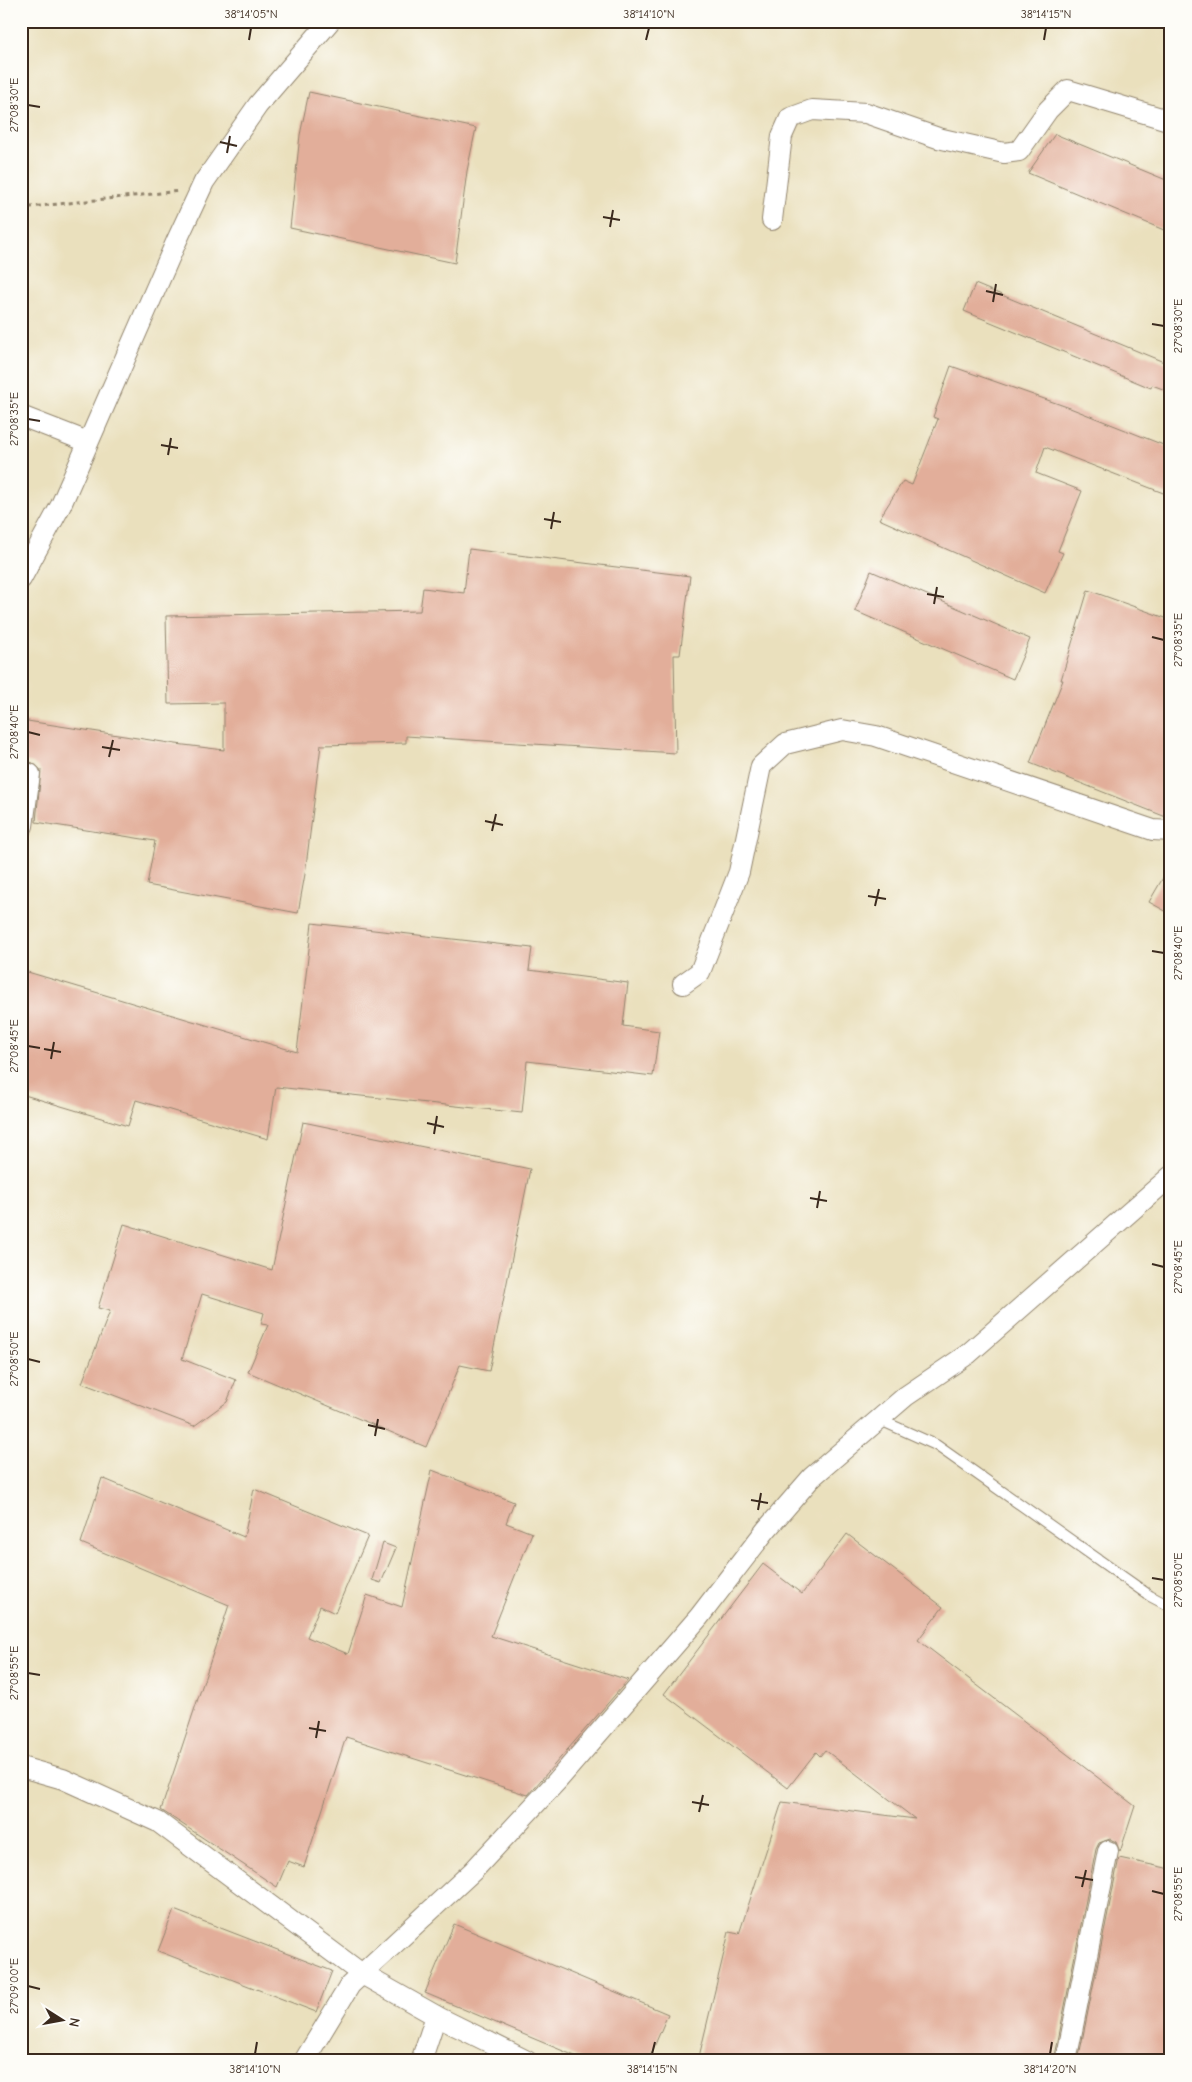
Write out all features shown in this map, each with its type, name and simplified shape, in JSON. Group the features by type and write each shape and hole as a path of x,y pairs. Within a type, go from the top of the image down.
{"street":[{"path":"21,579 62,505 88,442 201,189 258,105 330,21"},
{"path":"772,220 782,136 790,118 812,110 866,113 938,138 1004,153 1019,151 1048,110 1068,90 1171,121"},
{"path":"21,416 88,442"},
{"path":"683,984 700,972 740,872 761,766 785,744 842,730 876,736 1153,830 1171,831"},
{"path":"21,772 30,774 23,826 21,826"},
{"path":"304,2061 350,1985 472,1871 550,1788 699,1617 766,1530 812,1476 906,1396 968,1354 1171,1176"},
{"path":"21,1767 63,1779 158,1822 362,1974 436,2016 527,2061"},
{"path":"1066,2061 1108,1851"},
{"path":"422,2061 436,2016"}],"lane":[{"path":"878,1419 936,1446 1150,1596 1171,1607"}],"path":[{"path":"21,208 201,189"}],"building":[{"path":"309,92 476,128 467,171 455,263 290,228 300,135"},
{"path":"1055,134 1171,182 1171,233 1028,173"},
{"path":"975,284 1171,365 1171,392 1152,385 1151,388 964,311"},
{"path":"951,366 1070,408 1171,448 1171,496 1045,447 1036,473 1082,491 1058,551 1063,553 1045,593 879,519 903,481 912,485 938,419 933,417"},
{"path":"469,549 690,576 680,655 674,655 676,753 406,736 406,743 321,745 305,874 298,913 147,885 155,841 36,822 41,770 33,763 21,760 21,720 224,750 224,703 168,704 166,616 420,611 423,588 464,593"},
{"path":"871,571 1030,639 1013,679 855,611"},
{"path":"1088,590 1171,620 1171,819 1030,763 1063,680 1061,680"},
{"path":"1171,864 1171,914 1149,902"},
{"path":"312,923 532,948 529,970 628,983 623,1026 659,1031 653,1076 527,1061 522,1113 276,1087 268,1139 136,1100 128,1126 21,1094 21,970 297,1052"},
{"path":"303,1122 530,1169 489,1371 460,1365 426,1447 248,1372 268,1325 261,1324 264,1313 202,1294 182,1359 236,1380 227,1402 194,1426 82,1383 110,1311 98,1308 124,1224 272,1270"},
{"path":"432,1470 514,1502 506,1523 532,1533 491,1636 628,1680 528,1795 346,1737 304,1867 288,1861 277,1887 161,1810 229,1605 81,1543 102,1478 244,1537 254,1489 368,1536 335,1613 320,1606 307,1637 348,1654 367,1595 402,1607"},
{"path":"847,1534 943,1607 918,1640 1135,1806 1120,1852 1116,1842 1110,1839 1099,1843 1096,1849 1054,2061 698,2061 729,1932 739,1934 782,1802 915,1819 825,1750 820,1756 816,1752 788,1788 664,1694 763,1564 802,1594"},
{"path":"383,1543 396,1548 381,1583 372,1580"},
{"path":"1119,1858 1171,1869 1171,2061 1078,2061"},
{"path":"174,1910 332,1971 316,2012 158,1951"},
{"path":"454,1924 668,2014 648,2061 587,2061 425,1993"}]}
